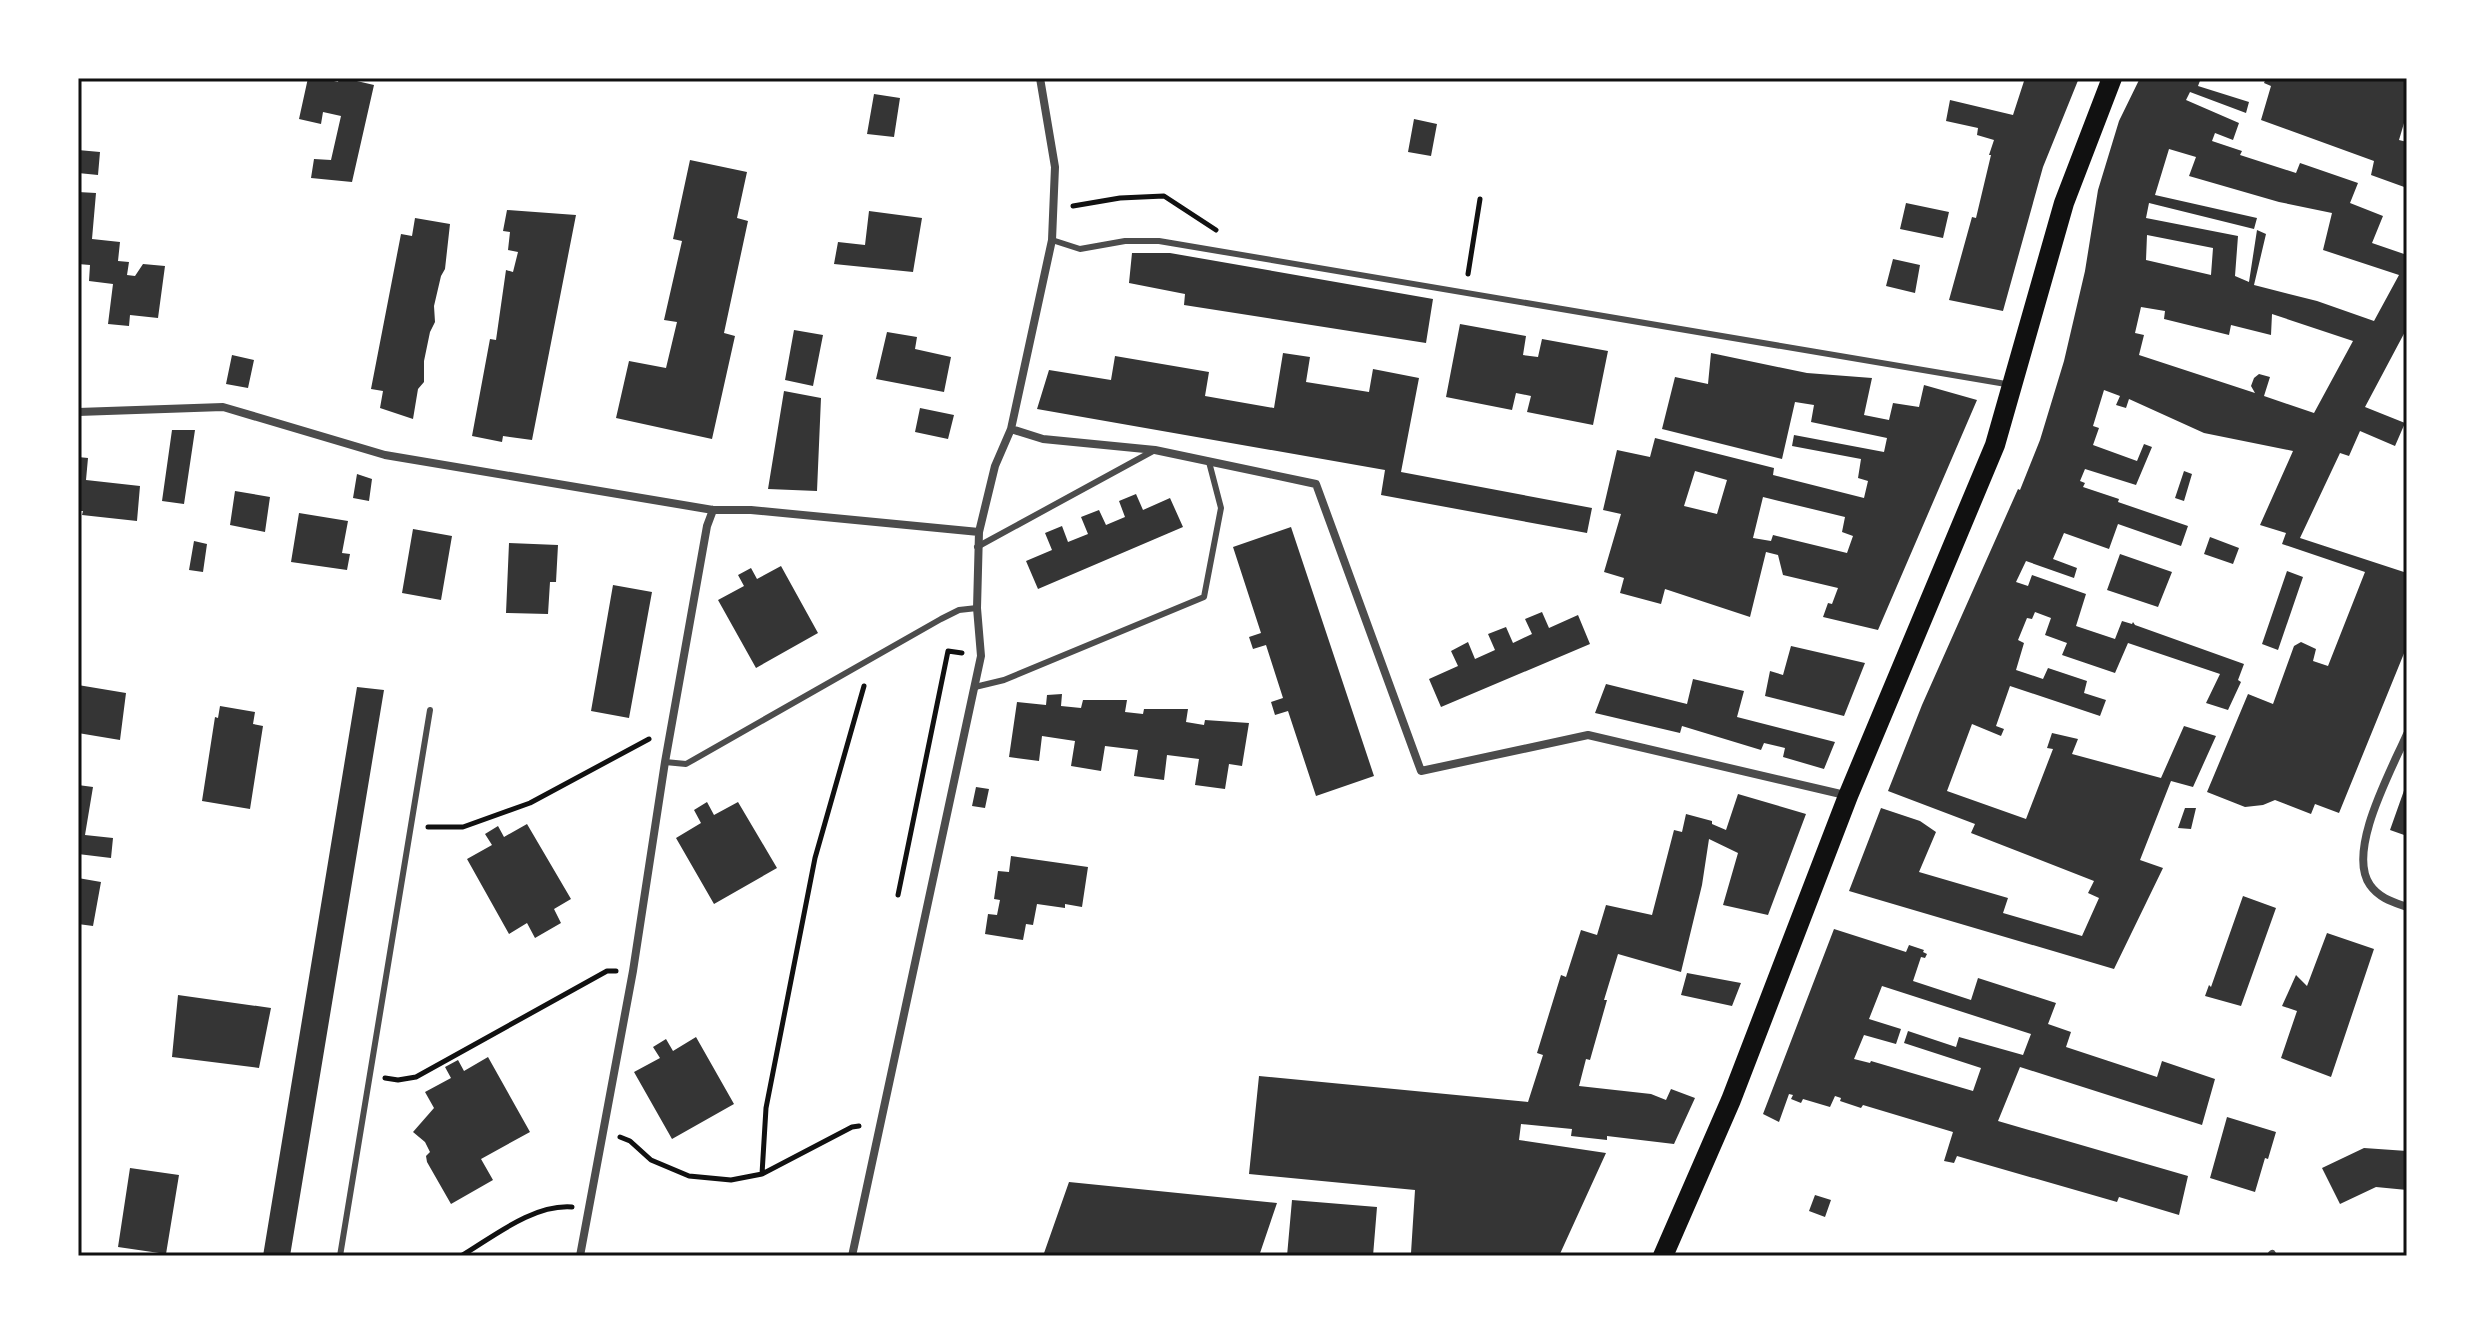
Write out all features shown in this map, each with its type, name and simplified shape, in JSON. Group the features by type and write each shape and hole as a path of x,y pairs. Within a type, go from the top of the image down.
{"main road":[{"path":"1663,1256 1731,1100 1848,796 1995,445 2064,203 2112,78"}],"street":[{"path":"852,1256 981,656 977,608 979,532 995,466 1011,429 1052,240 1055,167 1040,78"},
{"path":"78,412 223,407 385,455 713,510 751,510 979,532"},
{"path":"1011,429 1043,439 1155,450 1316,484 1421,771 1588,735 1848,796"},
{"path":"580,1256 633,971 665,762 707,526 713,510"},
{"path":"2407,734 2365,835 2362,854 2364,875 2372,888 2385,899 2407,907"}],"lane":[{"path":"1052,240 1080,249 1125,241 1159,241 2014,386"},
{"path":"977,547 1155,450"},
{"path":"975,687 1004,680 1204,597 1221,508 1209,462"},
{"path":"665,762 686,764 959,610 977,608"},
{"path":"340,1256 430,710"}],"path":[{"path":"1468,274 1480,199"},
{"path":"898,895 948,651 981,656"},
{"path":"762,1174 766,1108 815,858 863,696 867,661"},
{"path":"411,827 463,827 530,803 653,737 671,740"},
{"path":"370,1076 398,1080 416,1077 607,971 633,971"},
{"path":"604,1131 630,1141 651,1160 689,1176 731,1180 762,1174 852,1127 880,1124"},
{"path":"461,1256 532,1215 560,1206 590,1209"}],"building":[{"path":"308,78 331,78 338,82 339,78 344,78 374,85 352,182 311,178 314,159 331,160 341,116 323,112 321,124 299,119"},
{"path":"2025,78 2079,78 2043,167 2003,311 1949,300 1972,217 1976,218 1994,140 1977,135 1978,128 1946,121 1950,100 2013,115"},
{"path":"2140,78 2201,78 2198,86 2249,102 2246,113 2190,92 2186,100 2239,123 2233,140 2215,133 2212,141 2242,151 2240,155 2296,173 2300,163 2358,183 2350,203 2383,216 2372,243 2407,255 2407,328 2365,407 2405,423 2395,446 2360,431 2349,456 2340,453 2300,538 2407,573 2407,646 2339,813 2315,804 2311,814 2275,800 2245,807 2207,792 2248,694 2273,704 2294,646 2301,642 2316,649 2313,661 2328,666 2365,572 2282,544 2286,533 2260,525 2293,451 2204,433 2129,399 2126,408 2116,405 2120,396 2104,390 2093,426 2099,428 2093,445 2137,461 2144,444 2152,447 2136,485 2085,469 2080,481 2085,483 2083,487 2119,499 2118,502 2188,526 2181,546 2118,524 2109,549 2064,533 2053,559 2077,568 2074,578 2026,561 2016,582 2028,586 2032,575 2086,594 2076,626 2115,639 2122,621 2133,622 2244,664 2238,680 2241,682 2228,710 2206,703 2220,674 2128,643 2115,673 2062,655 2067,643 2045,635 2051,618 2035,612 2032,619 2027,618 2018,640 2024,643 2016,670 2043,679 2048,668 2087,681 2084,693 2106,700 2100,716 2010,686 1996,726 2004,729 2001,736 1972,724 1947,791 2026,819 2053,749 2047,748 2052,733 2078,739 2072,754 2161,778 2184,726 2216,736 2193,787 2171,781 2140,860 2163,868 2114,969 1849,891 1881,808 1920,821 1936,832 1919,872 2008,898 2003,913 2082,936 2099,898 2088,893 2094,881 1971,833 1975,824 1888,791 1922,705 2040,440 2064,361 2085,271 2098,190 2119,121","holes":["2169,149 2196,157 2189,176 2279,202 2332,213 2323,250 2399,275 2374,321 2317,301 2254,285 2266,234 2257,230 2249,282 2235,276 2238,236 2146,218 2149,203 2254,229 2257,218 2155,195","2147,235 2213,248 2211,275 2146,260","2141,307 2165,311 2164,319 2229,335 2231,325 2271,335 2272,314 2353,341 2314,413 2264,396 2270,377 2259,374 2254,378 2251,386 2255,393 2139,355 2144,335 2135,333"]},
{"path":"2266,78 2407,78 2407,113 2399,140 2407,142 2407,188 2371,175 2374,161 2261,120 2271,86 2264,83"},
{"path":"874,94 900,98 894,137 867,134"},
{"path":"1414,119 1437,124 1431,156 1408,152"},
{"path":"78,150 100,152 98,175 78,173"},
{"path":"690,160 747,172 737,218 748,221 724,333 735,336 712,439 616,418 629,361 666,368 677,322 664,320 682,241 673,239"},
{"path":"78,192 96,193 92,239 120,242 118,261 129,262 127,275 135,276 143,264 165,266 158,318 130,315 129,326 108,324 113,284 89,281 90,265 78,264"},
{"path":"1906,203 1949,212 1943,238 1900,229"},
{"path":"507,210 576,215 532,440 503,436 502,442 472,436 490,339 496,340 506,270 513,272 518,252 508,250 510,232 503,231"},
{"path":"869,211 922,218 913,272 834,264 838,242 865,245"},
{"path":"415,218 450,224 445,269 434,306 435,322 424,361 424,382 418,389 413,419 380,408 383,391 371,389 401,234 412,236"},
{"path":"1132,253 1170,253 1433,299 1426,343 1184,305 1185,294 1129,283"},
{"path":"1893,259 1920,265 1915,293 1886,286"},
{"path":"1460,324 1526,336 1523,355 1538,357 1542,339 1608,351 1593,425 1527,412 1531,396 1516,393 1512,410 1446,397"},
{"path":"794,330 823,335 813,386 785,380"},
{"path":"887,332 917,337 915,349 951,357 944,392 876,379"},
{"path":"1283,353 1310,357 1306,382 1369,392 1373,369 1419,378 1401,472 1592,508 1587,533 1381,495 1385,470 1037,409 1049,370 1111,380 1115,356 1209,372 1205,396 1274,408"},
{"path":"1711,353 1807,373 1872,378 1864,415 1889,420 1893,403 1919,407 1924,385 1977,400 1878,630 1823,617 1838,588 1783,575 1778,555 1766,552 1750,617 1665,589 1661,604 1620,593 1624,578 1604,572 1621,514 1603,510 1617,450 1650,457 1655,438 1774,468 1773,475 1864,498 1868,481 1858,478 1861,459 1792,446 1794,435 1884,452 1887,438 1811,422 1814,405 1795,402 1782,459 1662,429 1675,377 1708,384","holes":["1695,471 1727,480 1717,514 1684,506","1763,497 1845,517 1842,532 1853,536 1847,553 1773,535 1771,541 1753,538"]},
{"path":"232,355 254,360 248,388 226,384"},
{"path":"784,391 821,398 817,491 768,489"},
{"path":"920,408 954,415 948,439 915,432"},
{"path":"172,430 195,430 184,504 162,501"},
{"path":"78,457 88,458 86,480 140,486 137,521 82,515 83,511 78,511"},
{"path":"2184,471 2192,474 2184,501 2175,498"},
{"path":"357,474 372,479 369,501 353,498"},
{"path":"235,491 270,497 265,532 230,525"},
{"path":"1136,494 1143,510 1170,498 1183,527 1038,589 1026,561 1052,550 1045,533 1062,526 1068,542 1088,534 1081,517 1099,510 1106,525 1125,517 1119,501"},
{"path":"299,513 348,521 342,553 350,554 347,570 291,562"},
{"path":"1291,527 1374,776 1316,796 1288,711 1275,715 1271,702 1283,698 1266,645 1253,649 1249,637 1261,633 1233,547"},
{"path":"413,529 452,536 441,600 402,593"},
{"path":"2210,537 2239,548 2233,564 2204,554"},
{"path":"194,541 207,544 203,572 189,570"},
{"path":"509,543 558,545 556,582 550,582 548,614 506,613"},
{"path":"2120,554 2172,572 2158,607 2107,590"},
{"path":"781,566 818,633 756,668 718,600 744,586 738,575 751,568 757,579"},
{"path":"2287,571 2303,577 2278,650 2262,644"},
{"path":"613,585 652,592 629,718 591,711"},
{"path":"1542,612 1549,628 1578,615 1590,644 1441,707 1429,679 1458,666 1451,651 1468,642 1475,659 1495,650 1488,634 1506,627 1513,643 1532,634 1525,619"},
{"path":"1791,646 1865,663 1844,716 1765,696 1770,671 1783,675"},
{"path":"1693,679 1744,691 1737,717 1835,742 1824,769 1783,757 1785,748 1764,743 1761,750 1682,726 1680,733 1595,713 1606,684 1687,704"},
{"path":"78,685 126,693 120,740 78,733"},
{"path":"357,687 384,690 290,1256 263,1256"},
{"path":"1062,694 1061,706 1081,708 1083,700 1127,700 1125,712 1143,714 1144,709 1188,709 1186,722 1204,725 1205,720 1249,723 1242,766 1229,764 1225,789 1195,785 1199,759 1167,755 1164,780 1134,776 1138,750 1105,746 1101,771 1071,766 1075,741 1042,736 1039,761 1009,757 1017,702 1046,705 1047,695"},
{"path":"220,706 255,712 253,724 263,726 250,809 202,801 215,717 218,718"},
{"path":"2407,782 2407,836 2390,830"},
{"path":"78,785 93,787 85,835 113,838 111,858 78,854"},
{"path":"976,787 989,789 985,808 972,806"},
{"path":"1738,794 1806,814 1768,915 1723,905 1738,853 1709,839 1702,885 1681,972 1618,954 1590,1060 1586,1059 1579,1086 1651,1094 1666,1100 1671,1089 1695,1098 1674,1144 1607,1136 1607,1140 1571,1136 1572,1129 1521,1124 1519,1140 1606,1153 1559,1256 1430,1256 1411,1253 1415,1190 1249,1174 1259,1076 1528,1102 1543,1055 1537,1053 1561,975 1566,977 1581,930 1597,935 1606,905 1652,915 1674,830 1682,832 1686,814 1712,821 1712,824 1726,830"},
{"path":"707,802 714,815 738,802 777,868 714,904 676,838 701,823 694,810"},
{"path":"2185,808 2196,808 2191,829 2178,828"},
{"path":"527,824 571,899 554,909 561,923 535,938 527,923 509,934 467,859 492,845 485,834 498,826 504,837"},
{"path":"1011,856 1088,867 1082,907 1037,904 1033,925 1026,924 1023,940 985,934 988,914 997,915 1000,900 994,899 998,871 1009,872"},
{"path":"78,878 101,882 93,926 78,924"},
{"path":"2243,896 2276,908 2241,1006 2205,996 2209,985 2211,987"},
{"path":"1834,929 1906,952 1909,945 1924,950 1927,954 1925,958 1921,957 1913,981 1971,1000 1978,978 2056,1003 2048,1024 2071,1032 2066,1047 2157,1077 2162,1061 2215,1079 2202,1125 2020,1067 1998,1121 2188,1176 2179,1215 2119,1197 2117,1202 1957,1156 1954,1163 1944,1161 1953,1132 1863,1105 1861,1108 1840,1101 1841,1098 1835,1096 1830,1107 1803,1099 1801,1103 1791,1099 1793,1095 1789,1094 1779,1122 1763,1114","holes":["1882,986 2031,1034 2023,1055 1959,1037 1956,1047 1908,1031 1904,1043 1981,1068 1973,1091 1871,1061 1854,1059 1864,1035 1896,1044 1901,1029 1869,1019"]},
{"path":"2327,933 2374,949 2331,1077 2281,1058 2297,1011 2282,1006 2296,975 2307,986"},
{"path":"1687,973 1741,983 1732,1006 1681,995"},
{"path":"178,995 271,1008 259,1068 172,1057"},
{"path":"696,1037 734,1104 672,1139 634,1072 660,1058 653,1047 666,1039 673,1051"},
{"path":"488,1057 530,1132 481,1159 493,1180 451,1204 427,1162 426,1156 430,1152 425,1142 413,1132 434,1108 425,1092 451,1078 445,1067 458,1060 464,1071"},
{"path":"2227,1117 2276,1132 2255,1192 2210,1178"},
{"path":"2364,1148 2407,1151 2407,1190 2376,1187 2340,1204 2322,1168"},
{"path":"130,1168 179,1175 166,1254 118,1247"},
{"path":"1069,1182 1277,1203 1259,1256 1043,1256"},
{"path":"1815,1195 1831,1200 1825,1217 1809,1211"},
{"path":"1292,1200 1377,1207 1373,1256 1287,1256"}]}
